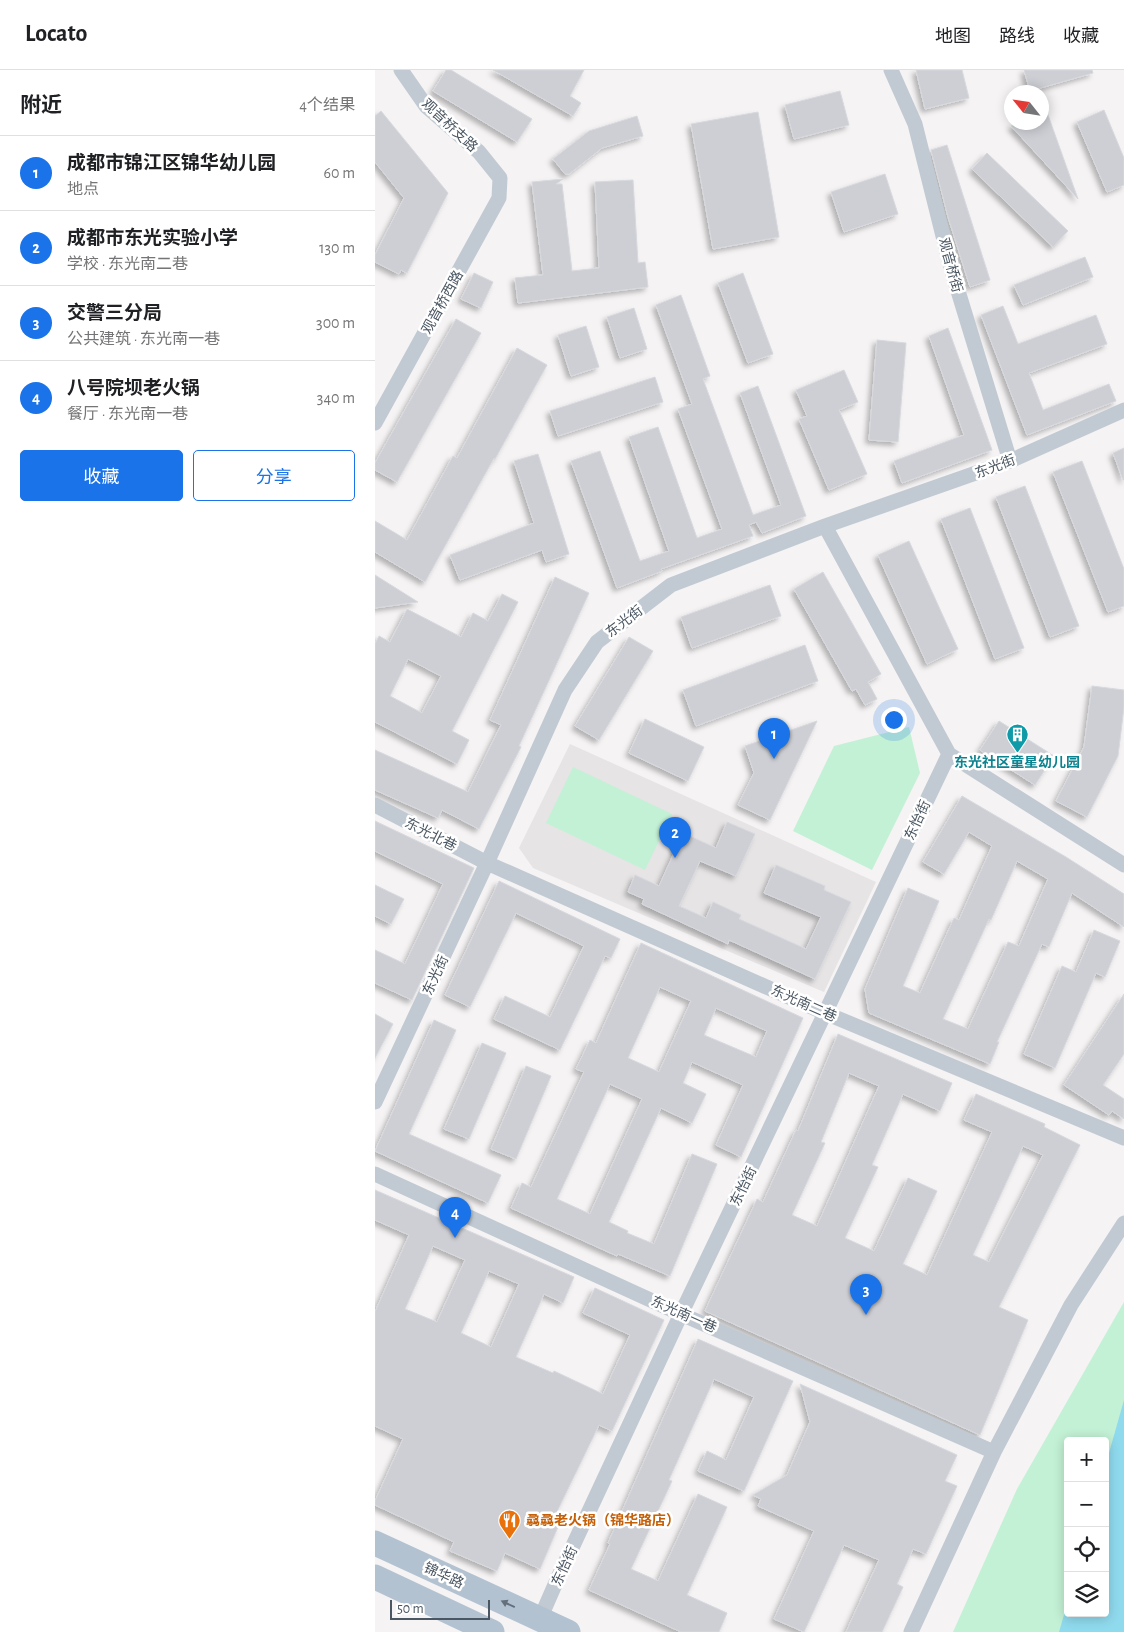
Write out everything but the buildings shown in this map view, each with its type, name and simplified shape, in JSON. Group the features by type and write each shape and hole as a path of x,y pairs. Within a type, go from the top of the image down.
{"main road":[{"name":"锦华路","path":"375,1543 568,1632"},
{"path":"375,1578 492,1632"}],"street":[{"name":"观音桥支路","path":"401,70 426,106 479,152 500,178"},
{"name":"观音桥街","path":"891,70 915,124 951,268 1010,461"},
{"name":"观音桥西路","path":"375,423 499,198 500,178"},
{"name":"东光街","path":"375,1102 487,863 565,690 597,642 671,585 825,526 1010,461 1124,410"},
{"path":"825,526 949,754 1124,865"},
{"name":"东怡街","path":"540,1619 681,1314 949,754"},
{"name":"东光北巷","path":"375,805 487,863"},
{"name":"东光南二巷","path":"487,863 825,1013 1124,1138"},
{"name":"东光南一巷","path":"375,1174 681,1314 993,1452"},
{"path":"911,1632 993,1452 1071,1305 1124,1223"}],"shaded area":[{"path":"570,744 876,882 824,992 533,868 519,848"}],"green space":[{"path":"909,727 920,773 872,870 793,831 834,746"},
{"path":"573,767 672,814 645,870 546,823"},
{"path":"1124,1302 1124,1632 953,1632 1017,1489"}],"water":[{"path":"1124,1400 1124,1632 1059,1632 1064,1615 1064,1617 1109,1617 1109,1453"}],"place":[{"name":"东光社区童星幼儿园","path":"1017,753"},
{"name":"成都市锦江区锦华幼儿园","path":"774,759"},
{"name":"成都市东光实验小学","path":"675,858"},
{"name":"八号院坝老火锅","path":"455,1238"},
{"name":"交警三分局","path":"866,1315"},
{"name":"骉骉老火锅（锦华路店）","path":"510,1539"}]}
